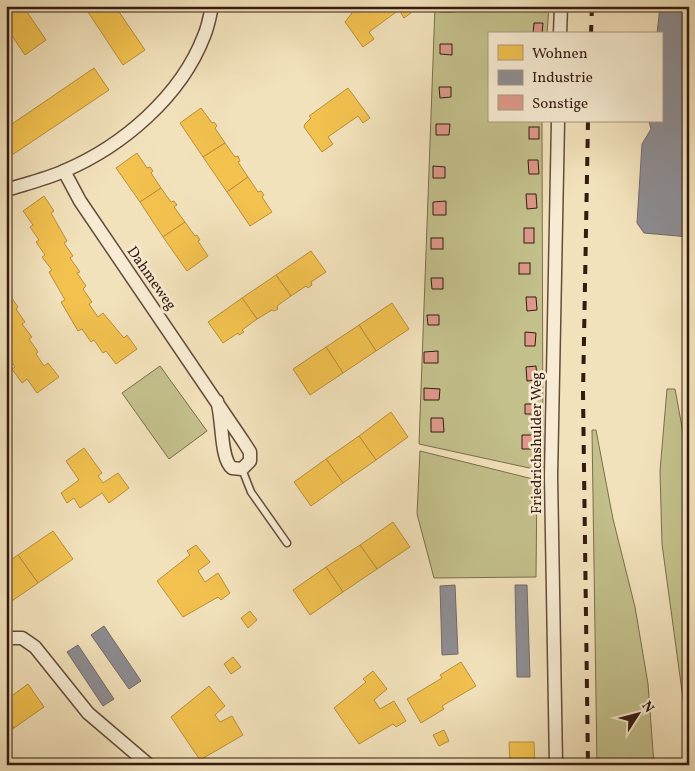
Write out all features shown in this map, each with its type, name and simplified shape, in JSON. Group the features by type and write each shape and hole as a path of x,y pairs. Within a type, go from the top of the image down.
{"street":[{"path":"6,190 64,171 113,143 134,128 161,102 193,59 205,35 212,6"},
{"path":"560,32 561,6"},
{"name":"Friedrichshulder Weg","path":"556,765 551,476 558,122"},
{"name":"Dahmeweg","path":"64,171 80,201 217,401 250,452 249,464 242,469 234,470 226,462 222,420 217,401"},
{"path":"6,638 22,638 36,647 88,713 149,765"}],"lane":[{"path":"242,469 251,492 287,542"}],"shaded area":[{"path":"435,6 549,6 547,32 488,32 488,122 542,122 543,471 419,444"},
{"path":"160,366 207,431 169,459 122,393"},
{"path":"667,389 675,389 689,465 689,727 687,728 662,544 660,471"},
{"path":"592,430 596,430 613,519 635,607 648,684 654,765 597,765"},
{"path":"420,451 537,480 536,577 434,578 417,514"}],"building: Wohnen":[{"path":"6,6 23,6 46,40 25,55 6,27"},
{"path":"84,6 115,6 145,50 123,65"},
{"path":"355,6 407,6 411,13 404,18 399,10 369,32 374,39 363,47 345,22 352,13 350,10"},
{"path":"94,68 109,90 6,159 6,128"},
{"path":"348,88 370,118 363,123 358,116 328,137 333,144 322,152 304,127 305,124 311,118 309,116"},
{"path":"201,108 212,123 214,122 217,126 215,128 225,143 203,157 180,123"},
{"path":"225,143 235,157 238,156 240,161 238,162 248,177 227,192 203,157"},
{"path":"137,153 147,168 150,167 153,171 151,173 161,188 140,202 116,168"},
{"path":"248,177 258,192 261,191 264,195 262,197 272,212 250,226 227,192"},
{"path":"161,188 171,202 174,201 177,205 174,207 185,222 163,237 140,202"},
{"path":"44,196 54,211 51,213 67,241 64,243 73,256 70,258 80,272 77,273 86,286 83,289 92,302 89,304 98,317 103,313 124,338 127,335 137,349 116,364 106,351 103,353 94,340 91,342 82,329 78,331 61,302 65,300 49,272 52,270 42,257 45,255 36,242 39,240 30,227 33,225 23,211"},
{"path":"185,222 195,236 197,235 200,240 198,241 208,256 187,271 163,237"},
{"path":"311,251 326,272 311,282 312,285 308,288 306,286 291,296 276,275"},
{"path":"276,275 291,296 277,306 278,309 272,310 257,319 242,298"},
{"path":"6,283 12,292 9,294 18,307 16,309 25,322 22,324 32,337 29,339 38,352 36,354 44,366 48,363 59,377 37,393 27,379 22,383 12,369 15,367 6,354 9,351 6,347"},
{"path":"242,298 257,319 242,330 244,332 239,335 238,333 223,343 208,322"},
{"path":"392,303 409,329 376,351 359,325"},
{"path":"359,325 376,351 343,373 326,347"},
{"path":"326,347 343,373 310,395 293,369"},
{"path":"391,412 408,437 376,460 359,436"},
{"path":"359,436 376,460 343,483 326,459"},
{"path":"84,448 102,473 98,476 103,483 118,473 129,488 109,503 102,493 80,508 74,498 67,503 61,493 79,480 66,461"},
{"path":"326,459 343,483 311,506 294,482"},
{"path":"393,522 410,547 377,569 360,545"},
{"path":"53,531 73,559 38,583 18,555"},
{"path":"196,545 210,562 198,571 205,582 218,573 230,593 221,600 218,597 183,617 157,581 190,555 187,551"},
{"path":"360,545 377,569 343,592 326,567"},
{"path":"18,555 38,583 6,605 6,563"},
{"path":"326,567 343,592 310,615 293,590"},
{"path":"250,611 257,620 248,628 241,618"},
{"path":"233,657 241,667 231,674 224,664"},
{"path":"461,662 476,686 442,706 444,709 421,723 407,699 442,678 440,675"},
{"path":"373,671 387,689 374,700 380,709 394,701 406,721 396,727 393,724 359,744 334,708 366,682 363,679"},
{"path":"28,684 44,707 14,728 6,717 6,700"},
{"path":"209,686 225,706 215,715 220,722 232,716 243,735 200,760 171,717"},
{"path":"6,717 14,728 6,734"},
{"path":"444,730 449,741 439,746 433,735"},
{"path":"509,742 534,742 535,765 510,765"}],"building: Industrie":[{"path":"660,6 689,6 689,237 644,233 637,223 642,144 651,129 649,122 662,122 662,32 657,32"},
{"path":"455,585 458,654 442,655 440,586"},
{"path":"515,585 527,585 530,677 517,677"},
{"path":"104,626 141,681 129,689 91,635"},
{"path":"78,645 114,699 103,706 67,652"}],"building: Sonstige":[{"path":"440,6 455,6 455,12 440,12"},
{"path":"534,23 543,23 542,32 533,32"},
{"path":"440,44 452,44 452,55 440,54"},
{"path":"439,87 451,87 451,97 440,98"},
{"path":"436,124 450,124 449,135 436,135"},
{"path":"529,127 539,127 539,139 529,139"},
{"path":"528,160 538,160 539,174 529,174"},
{"path":"433,166 445,167 445,178 433,178"},
{"path":"526,194 536,194 537,208 527,209"},
{"path":"446,201 446,215 433,215 433,202"},
{"path":"524,228 534,228 534,243 524,243"},
{"path":"431,238 443,238 443,249 431,249"},
{"path":"519,263 530,263 530,274 519,274"},
{"path":"431,278 443,278 443,289 432,289"},
{"path":"526,297 536,297 537,310 527,311"},
{"path":"427,315 439,315 439,325 428,325"},
{"path":"525,332 536,333 535,346 525,346"},
{"path":"438,351 438,363 424,363 424,352"},
{"path":"536,366 537,380 527,381 526,367"},
{"path":"424,388 440,389 439,400 424,400"},
{"path":"525,404 539,404 540,414 525,414"},
{"path":"431,418 443,418 444,432 431,432"},
{"path":"522,435 533,435 532,449 522,449"}],"railway":[{"path":"591,32 592,6"},
{"path":"588,122 583,393 588,765"}]}
